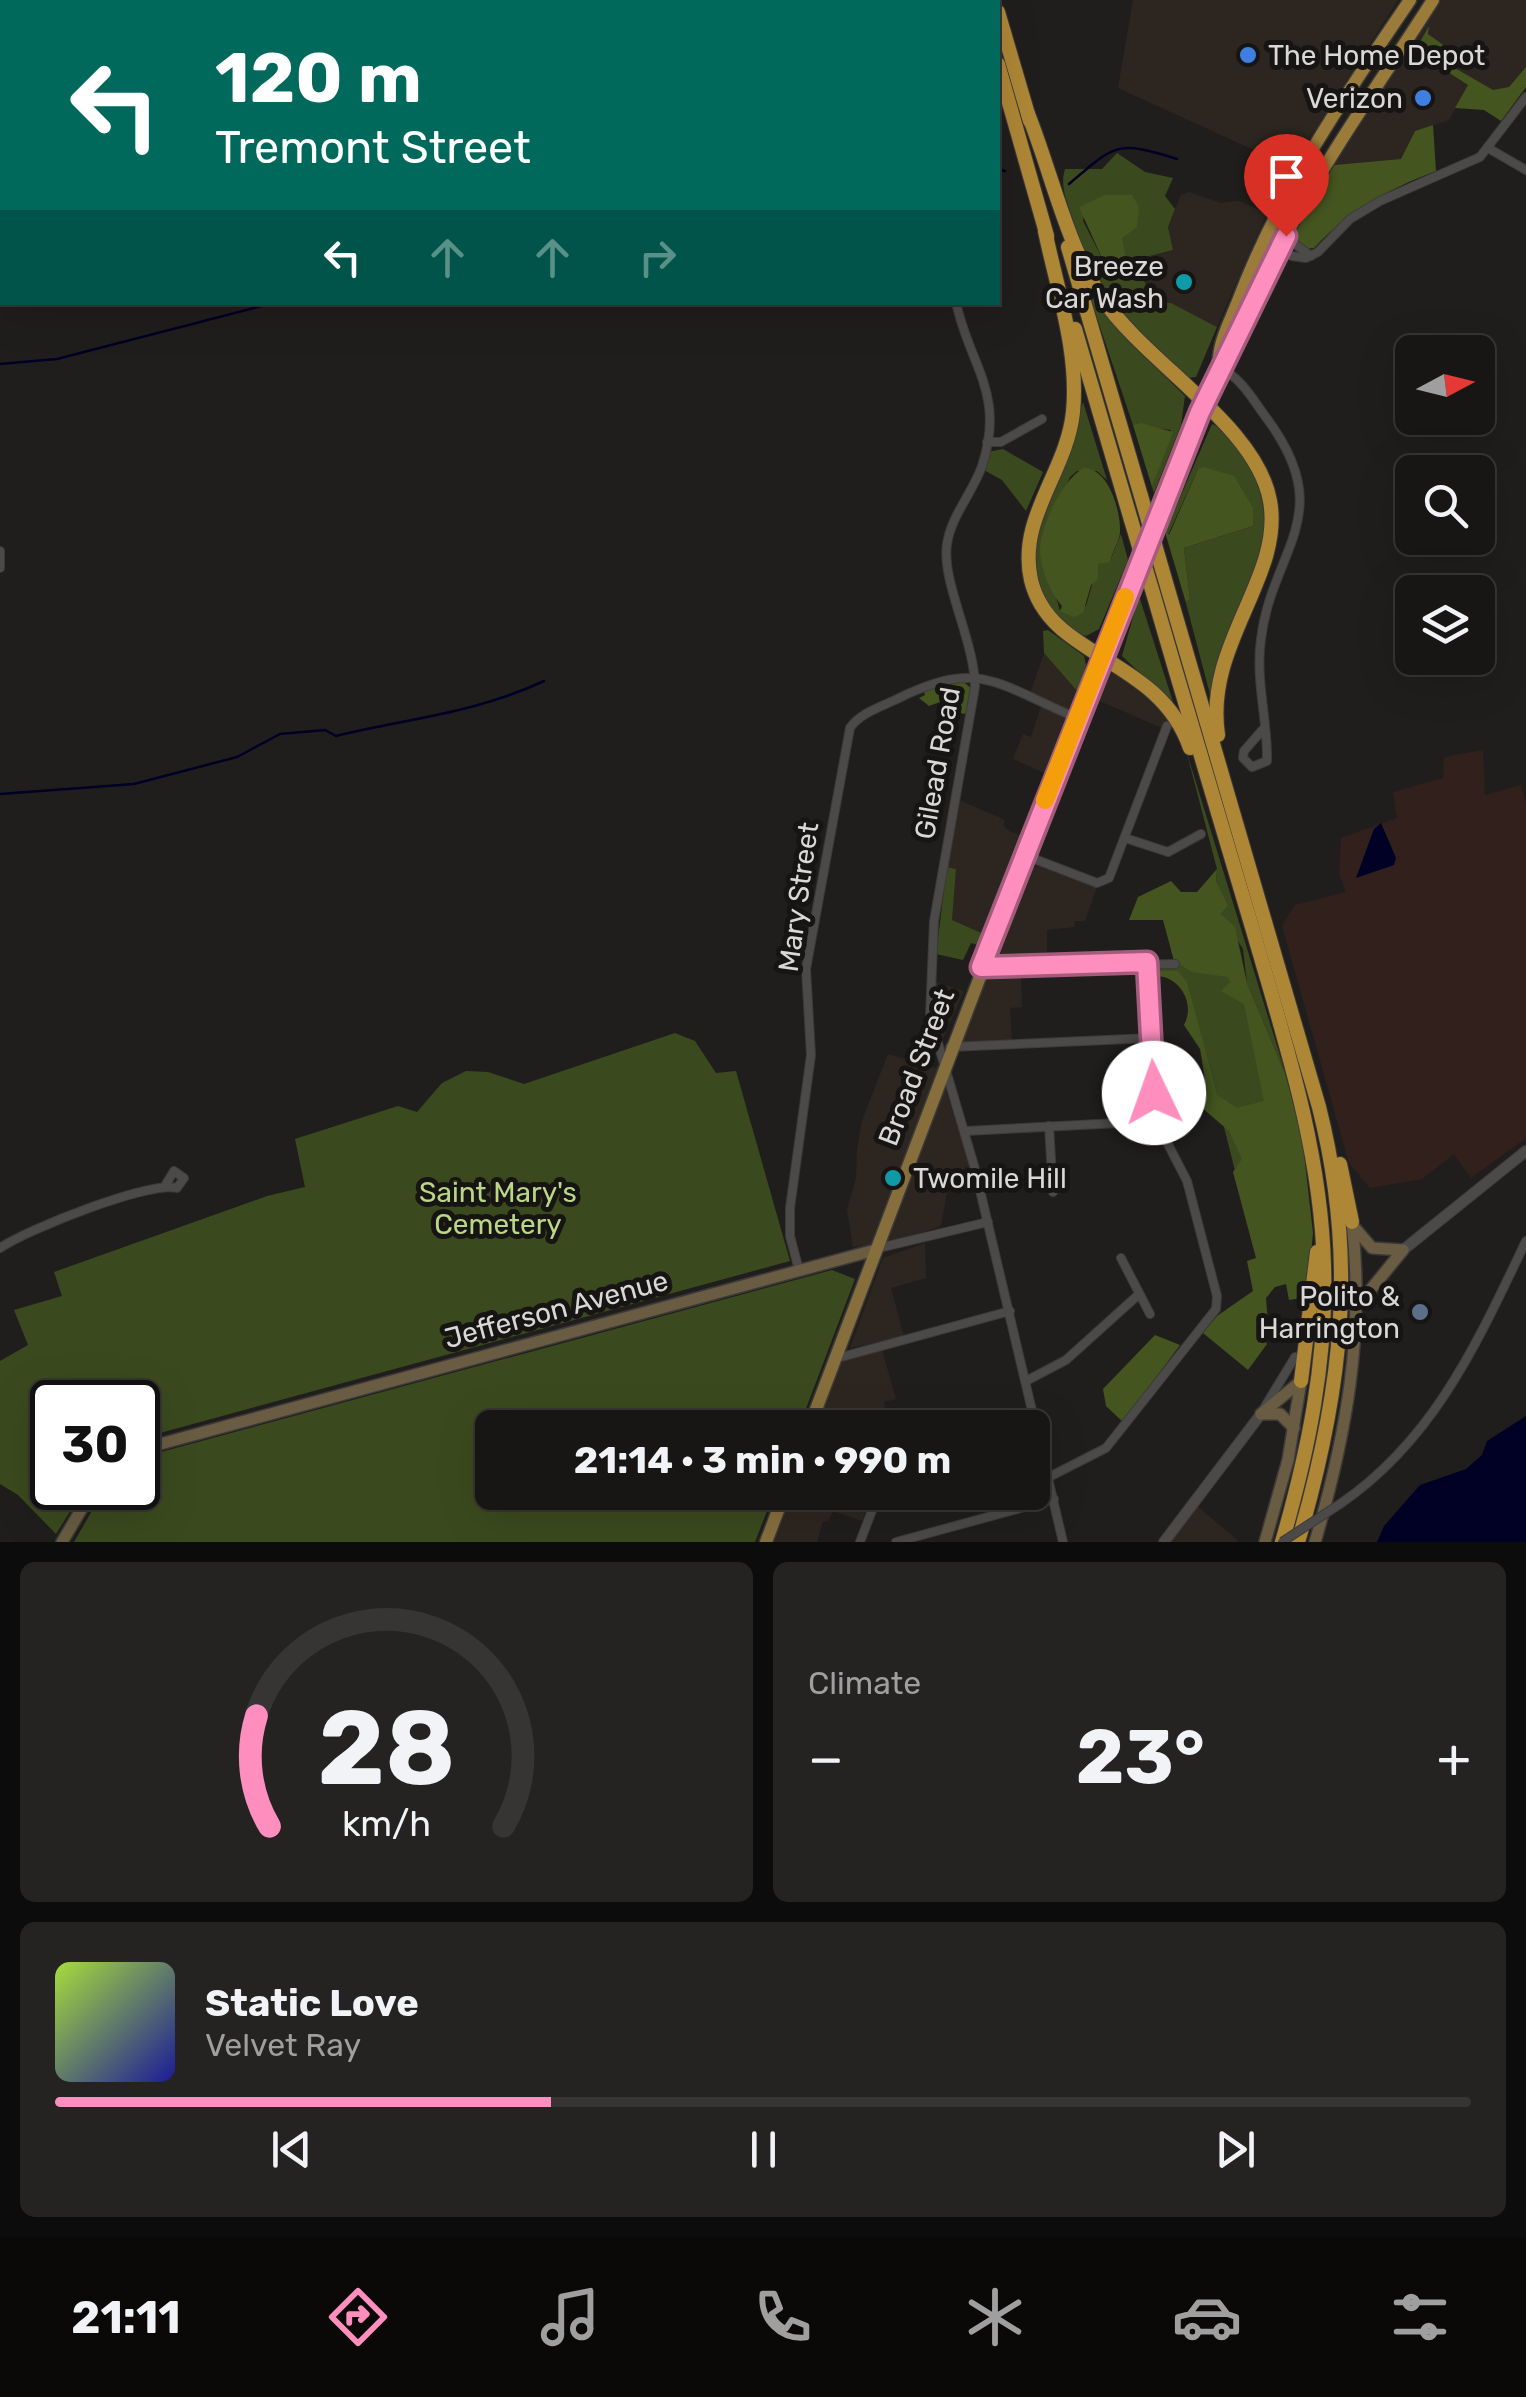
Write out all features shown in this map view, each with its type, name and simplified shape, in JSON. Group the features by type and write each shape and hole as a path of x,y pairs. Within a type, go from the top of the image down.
{"highway":[{"path":"1219,367 1221,343 1262,242 1344,96 1410,0"},
{"path":"1219,367 1239,340 1286,236 1432,0"},
{"path":"1000,19 1323,1122 1338,1157 1352,1222"},
{"path":"1000,71 1302,1103 1321,1216 1324,1305 1318,1391 1282,1542"},
{"path":"1028,114 1082,261 1100,296 1151,357 1204,401 1261,474 1272,521 1265,556 1219,668 1214,716 1227,795"},
{"path":"1045,230 1071,352 1074,396 1065,448 1032,524 1032,582 1048,616 1067,637 1102,655 1164,702 1186,735 1217,810"},
{"name":"Broad Street","path":"1102,655 1219,367"},
{"path":"1298,1542 1329,1427 1342,1335 1340,1230 1323,1122"},
{"path":"1301,1381 1321,1216"}],"main road":[{"name":"Broad Street","path":"816,1410 942,1068 1102,655"},
{"path":"1352,1222 1372,1248 1404,1250"},
{"path":"1315,1542 1343,1440 1357,1310 1352,1222"},
{"name":"Jefferson Avenue","path":"160,1444 875,1250"},
{"path":"1357,1310 1366,1290 1404,1250"},
{"path":"1261,1414 1301,1381"},
{"path":"1265,1542 1294,1428 1301,1381"},
{"path":"1261,1414 1280,1414 1294,1428"},
{"path":"62,1542 81,1510"},
{"path":"766,1542 778,1510"}],"street":[{"path":"1262,242 1292,256 1311,256 1350,220 1380,201 1465,166 1488,148 1526,96"},
{"path":"1488,148 1526,170"},
{"path":"1286,236 1311,256"},
{"name":"Gilead Road","path":"957,305 986,377 988,442 982,466 946,545 975,675 944,854 929,981 930,1024 966,1131 1033,1410"},
{"path":"1219,367 1236,378 1276,430 1298,488 1296,537 1261,638 1268,761 1252,768 1243,758 1244,751 1266,728"},
{"path":"988,442 1001,442 1042,419"},
{"path":"0,552 0,568"},
{"path":"975,675 1076,718"},
{"name":"Mary Street","path":"800,1270 790,1236 790,1208 811,1055 806,969 846,737 854,722 918,688 975,675"},
{"path":"1024,855 1104,882 1168,726"},
{"path":"1125,838 1168,852 1201,834"},
{"path":"1050,1476 1106,1448 1216,1309 1218,1296 1187,1180 1156,1121 1147,962"},
{"path":"981,967 1175,964"},
{"path":"950,1047 1152,1038"},
{"path":"966,1131 1156,1121"},
{"path":"1049,1126 1053,1192"},
{"path":"1404,1250 1526,1150"},
{"path":"0,1248 42,1227 166,1184"},
{"name":"Jefferson Avenue","path":"875,1250 988,1222"},
{"path":"1282,1542 1340,1504 1400,1455 1440,1407 1526,1241"},
{"path":"1121,1258 1137,1296 1150,1314"},
{"path":"1026,1381 1066,1360 1137,1296"},
{"path":"834,1359 1010,1311"},
{"path":"1164,1542 1261,1414 1295,1357"},
{"name":"Gilead Road","path":"1050,1484 1064,1542"},
{"path":"896,1542 1054,1499"},
{"path":"860,1542 872,1510"}],"shaded area":[{"path":"1133,0 1398,0 1291,167 1118,88"},
{"path":"1441,0 1526,0 1526,67 1509,87 1493,91 1447,63 1428,34 1429,28 1415,52 1468,85 1449,120 1415,131 1401,159 1334,165"},
{"path":"1189,192 1221,203 1239,201 1267,213 1217,327 1171,303 1155,302 1144,281 1142,258 1173,250 1168,227 1181,195"},
{"path":"1044,653 1078,692 1049,775 1013,759 1023,734 1031,737 1041,707 1028,700"},
{"path":"1108,671 1120,671 1171,719 1162,728 1093,698"},
{"path":"1483,750 1485,795 1521,785 1526,805 1526,1138 1471,1178 1454,1154 1422,1179 1370,1188 1349,1163 1282,926 1295,905 1346,892 1339,873 1341,838 1397,818 1393,792 1443,778 1444,757"},
{"path":"959,800 1005,820 1003,825 1009,831 1025,837 986,935 952,920 956,869 947,867"},
{"path":"1038,866 1097,887 1085,921 1075,921 1074,927 1047,930 1047,969 1021,971 1022,1007 1010,1008 1012,1044 960,1043 1028,869"},
{"path":"933,981 964,991 942,1041 934,1023"},
{"path":"888,1054 936,1068 938,1065 970,1167 965,1167 963,1177 950,1175 941,1226 897,1241 853,1247 847,1210 856,1178 862,1121"},
{"path":"925,1243 926,1278 891,1288 904,1337 850,1348 883,1258"},
{"path":"882,1350 896,1399 884,1402 886,1410 823,1410 840,1361"},
{"path":"1197,1506 1236,1539 1238,1542 1170,1542"},
{"path":"786,1510 866,1510 862,1521 833,1511 828,1522 823,1521 817,1542 774,1542"}],"green space":[{"path":"1429,26 1428,34 1453,52 1448,64 1493,90 1509,87 1526,67 1526,87 1501,121 1484,110 1455,108 1468,85 1415,51"},
{"path":"1433,125 1436,171 1370,202 1314,248 1295,242 1292,236 1334,165 1401,159 1415,131"},
{"path":"1117,153 1145,172 1173,178 1165,196 1175,209 1168,227 1173,250 1142,258 1144,281 1155,302 1171,303 1217,327 1196,377 1187,378 1149,344 1116,305 1090,262 1066,197 1064,175 1065,169 1102,169","holes":["1085,212 1126,260 1106,266 1083,221"]},
{"path":"1105,195 1132,195 1139,207 1137,227 1122,238 1126,260 1106,267 1079,207"},
{"path":"1092,290 1129,342 1185,396 1181,425 1154,493 1152,487 1171,430 1133,425 1088,291"},
{"path":"1083,402 1107,480 1097,471 1077,471 1070,477 1041,544 1060,611 1086,606 1098,564 1110,561 1121,534 1128,560 1099,629 1086,636 1062,622 1046,600 1036,572 1033,545"},
{"path":"1141,423 1173,432 1152,487 1133,425"},
{"path":"1212,424 1226,433 1243,457 1259,488 1264,518 1253,577 1218,666 1211,698 1186,603 1190,599 1184,548 1253,526 1198,469 1168,535 1165,532"},
{"path":"1003,449 1043,472 1026,511 1002,480 984,470 988,452"},
{"path":"1084,468 1106,482 1115,502 1120,532 1110,562 1098,564 1098,579 1091,585 1083,613 1074,617 1060,611 1062,606 1047,581 1040,553 1053,506"},
{"path":"1198,469 1234,476 1253,508 1253,526 1184,548 1190,599 1186,603 1165,532 1169,535"},
{"path":"1139,596 1174,705 1122,656"},
{"path":"1048,630 1084,656 1086,665 1078,692 1044,653 1043,631"},
{"path":"961,680 971,688 966,714 947,711 948,699 929,706 919,698 925,695 923,689"},
{"path":"1186,750 1285,1073 1247,983 1243,949 1221,914 1227,907 1216,881 1217,869"},
{"path":"947,867 956,869 952,920 986,935 982,946 971,943 963,960 936,954"},
{"path":"1217,869 1216,881 1228,906 1221,914 1235,927 1247,983 1285,1073 1302,1136 1313,1233 1307,1297 1289,1300 1286,1284 1275,1287 1266,1298 1268,1324 1261,1332 1267,1344 1248,1370 1203,1333 1217,1316 1253,1291 1247,1261 1256,1258 1233,1172 1242,1159 1229,1131 1194,1101 1207,1091 1200,1049 1184,1025 1186,1000 1178,986 1156,976 1155,971 1178,971 1188,984 1217,1095 1237,1108 1264,1101 1244,1004 1221,991 1230,982 1228,977 1192,972 1174,961 1163,920 1129,920 1138,897 1171,881 1181,892 1197,892"},
{"path":"1236,960 1271,1114 1265,1290 1188,984 1155,971 1155,966 1174,961"},
{"name":"Saint Mary's Cemetery","path":"675,1033 695,1041 716,1073 736,1071 790,1261 160,1433 160,1380 30,1380 30,1507 0,1484 0,1361 28,1345 14,1310 62,1296 54,1272 267,1196 305,1187 295,1139 398,1106 417,1112 442,1083 466,1071 488,1072 524,1084"},
{"path":"832,1270 855,1279 805,1410 475,1410 475,1510 767,1510 755,1542 74,1542 92,1510 160,1510 160,1452"},
{"path":"1155,1335 1180,1345 1123,1422 1106,1406 1103,1389"},
{"name":"Saint Mary's Cemetery","path":"33,1510 71,1510 56,1534"}],"water":[{"path":"1381,823 1396,858 1394,865 1356,878 1374,829"},
{"path":"1526,1416 1526,1542 1377,1542 1384,1526 1420,1485 1466,1469 1482,1455 1487,1441"}],"waterway":[{"path":"1069,184 1118,149 1141,149 1177,159"},
{"path":"1000,170 1005,171"},
{"path":"0,364 57,359 265,305"},
{"path":"0,794 134,784 237,757 280,734 325,730 336,736 466,708 544,681"}],"slow traffic":[{"path":"1045,800 1125,597"}],"place":[{"name":"The Home Depot","path":"1248,55"},
{"name":"Verizon","path":"1423,98"},
{"name":"Breeze Car Wash","path":"1184,282"},
{"name":"Twomile Hill","path":"893,1178"},
{"name":"Polito & Harrington","path":"1420,1312"}],"route":[{"path":"1154,1093 1147,962 981,967 1200,412 1219,367 1239,340 1286,236"}]}
